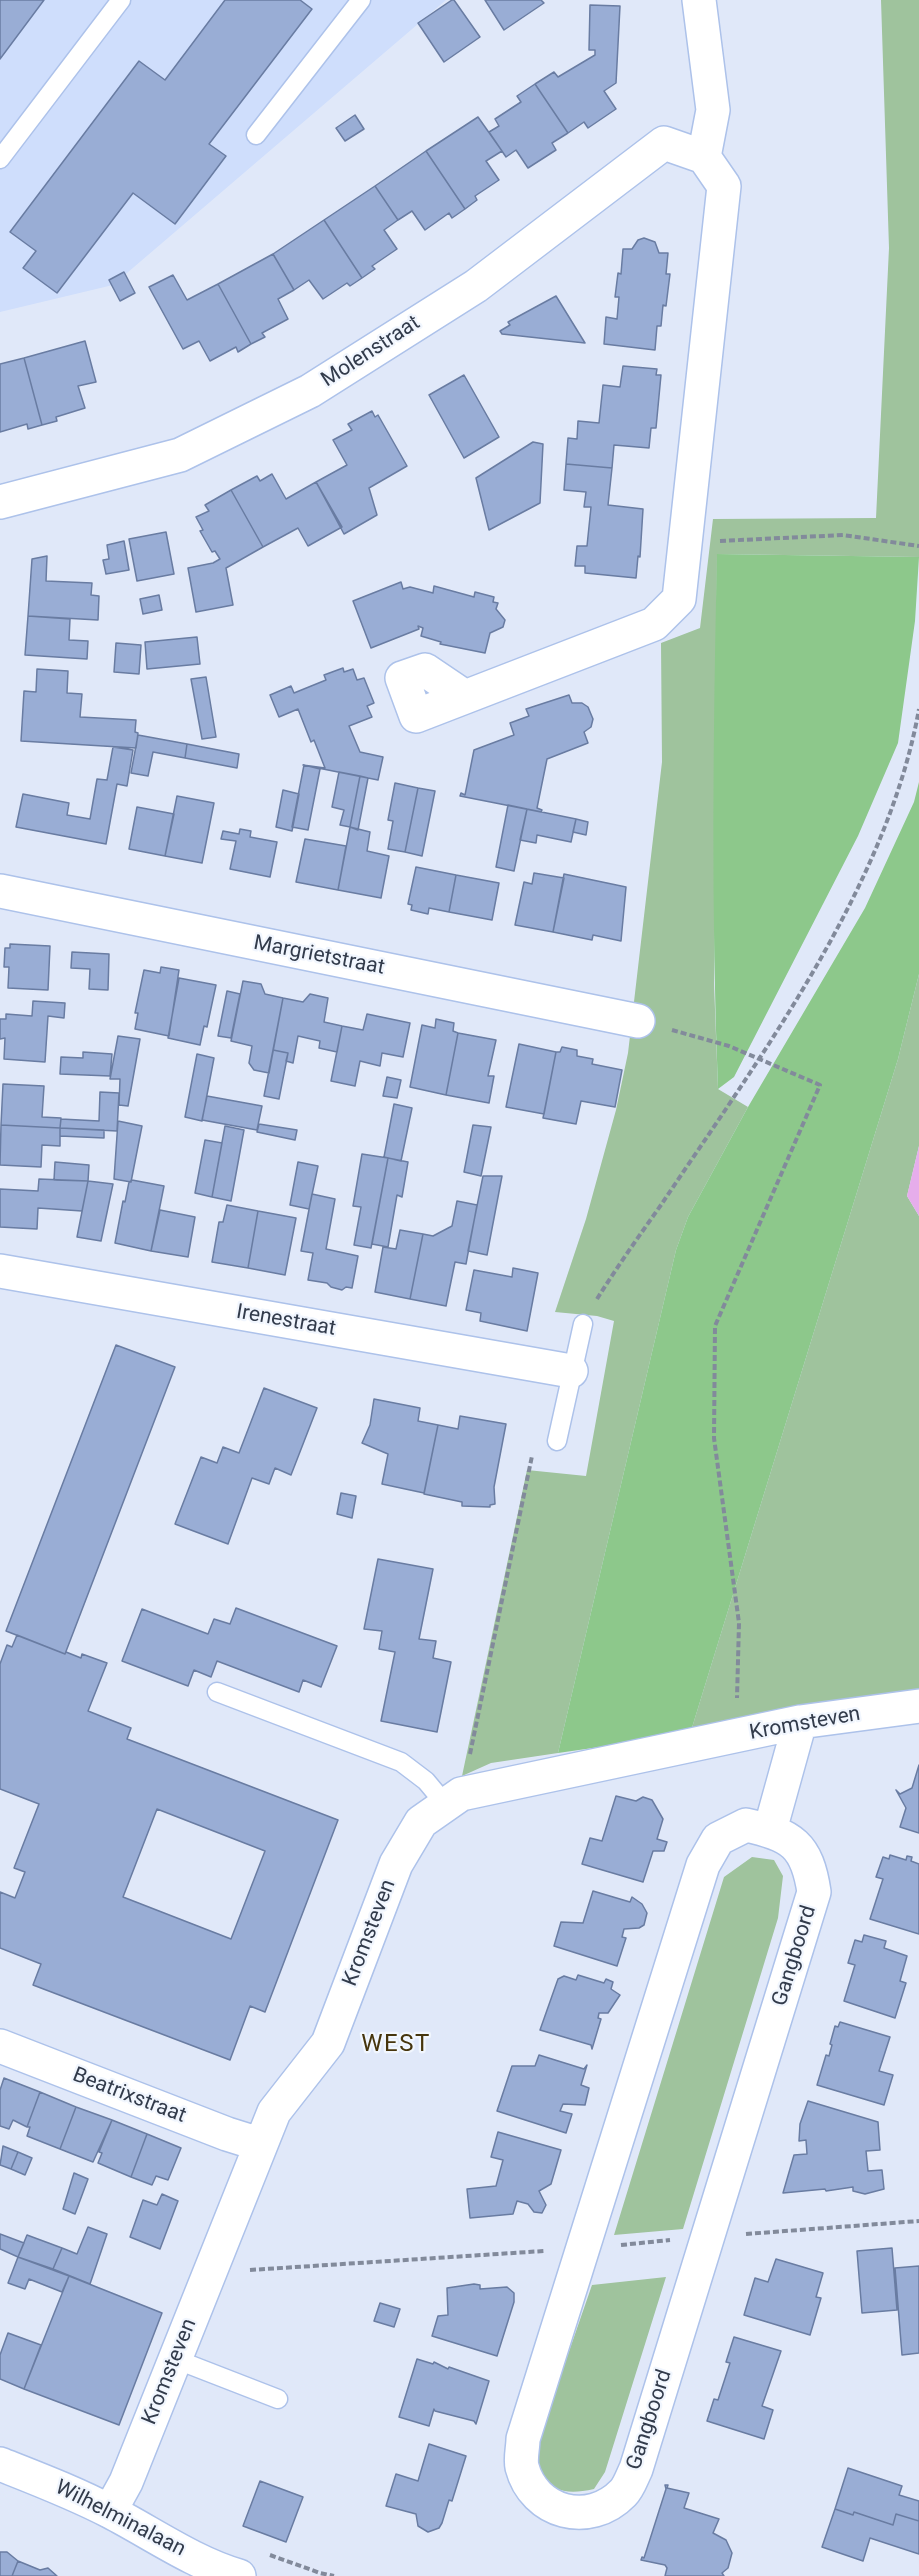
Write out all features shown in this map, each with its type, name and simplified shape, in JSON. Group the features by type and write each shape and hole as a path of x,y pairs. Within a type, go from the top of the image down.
{"street":[{"path":"465,697 654,624 679,599 724,186 704,157 713,110 699,0"},
{"name":"Molenstraat","path":"0,502 180,455 260,416 310,391 476,286 664,143 704,157"},
{"name":"Margrietstraat","path":"0,891 638,1021"},
{"name":"Irenestraat","path":"0,1271 571,1371"},
{"name":"Kromsteven","path":"110,2511 126,2482 176,2359 259,2144 274,2112 328,2043 396,1864 421,1822 454,1799 800,1722 919,1706"},
{"path":"770,1830 800,1722"},
{"name":"Gangboord","path":"746,1825 770,1830 792,1841 810,1865 814,1892 636,2469 624,2493 603,2509 577,2514 551,2507 532,2490 522,2465 523,2439 703,1865 718,1839 746,1825"},
{"name":"Beatrixstraat","path":"0,2046 227,2134 259,2144"},
{"name":"Wilhelminalaan","path":"0,2464 57,2486 110,2511 224,2574"}],"lane":[{"path":"0,159 121,0"},
{"path":"256,135 361,0"},
{"path":"557,1441 583,1324"},
{"path":"217,1692 401,1762 454,1799"},
{"path":"176,2359 278,2399"}],"path":[{"path":"687,542 843,535 919,546"},
{"path":"583,1324 604,1288 759,1059 832,938 883,835 919,709"},
{"path":"638,1021 729,1046 820,1085 716,1326 714,1438 739,1623 739,1686 731,1737"},
{"path":"454,1799 534,1443 557,1441"}],"shaded area":[{"path":"0,0 446,0 113,285 0,312"},
{"path":"919,1146 919,1216 907,1196"}],"green space":[{"path":"881,0 919,0 919,557 717,554 714,983 718,1089 748,1107 688,1217 676,1250 558,1753 491,1763 462,1776 527,1470 586,1476 614,1321 597,1316 555,1312 586,1219 616,1110 628,1053 662,762 661,643 700,628 713,519 876,518 889,248"},
{"path":"717,554 919,557 915,621 898,743 858,836 734,1077 718,1089 713,822"},
{"path":"919,782 919,974 898,1059 690,1734 558,1753 676,1250 688,1217 748,1107 865,908 914,802"},
{"path":"919,974 919,1146 907,1196 919,1216 919,1690 690,1734 898,1059"},
{"path":"752,1857 774,1860 783,1876 778,1918 683,2229 614,2235 724,1877"},
{"path":"666,2277 605,2472 594,2489 569,2492 549,2485 535,2474 538,2441 592,2285"}],"building":[{"path":"0,0 44,0 0,59"},
{"path":"225,0 300,0 312,9 209,144 226,156 175,224 133,193 57,293 23,268 36,251 10,232 139,61 165,80"},
{"path":"452,0 480,37 444,62 418,23"},
{"path":"485,0 541,0 544,3 504,30"},
{"path":"590,5 620,6 616,83 604,91 616,109 588,128 584,122 568,133 535,84 554,72 558,77 595,55 595,50 589,50"},
{"path":"535,84 568,133 552,143 556,150 528,168 516,150 506,157 489,132 499,126 495,119 521,102 517,96"},
{"path":"355,115 364,129 345,141 336,128"},
{"path":"478,117 502,151 486,161 499,180 475,196 477,200 465,209 426,151"},
{"path":"426,151 465,209 452,218 449,213 425,230 412,211 398,220 375,186"},
{"path":"375,186 398,220 384,230 397,249 372,266 375,269 362,278 324,220"},
{"path":"324,220 362,278 350,286 347,283 323,299 309,280 294,290 273,254"},
{"path":"644,238 655,242 659,253 668,253 666,274 670,274 666,306 663,305 661,326 657,326 655,350 604,344 606,317 617,319 619,297 615,297 618,273 621,274 623,249 632,249 638,240"},
{"path":"273,254 294,290 278,299 288,319 262,333 265,337 251,344 218,284"},
{"path":"124,272 135,293 120,301 109,280"},
{"path":"173,275 187,300 218,284 251,344 238,352 236,347 210,361 199,341 183,349 149,287"},
{"path":"556,296 585,343 502,334 500,331 510,325 508,322"},
{"path":"85,341 96,382 78,386 85,408 56,417 57,421 42,425 24,358"},
{"path":"24,358 42,425 28,429 27,424 0,432 0,364"},
{"path":"623,366 657,369 656,375 661,375 656,428 651,428 649,448 614,445 612,468 566,464 568,438 577,439 578,421 599,423 603,385 620,387"},
{"path":"464,375 499,437 464,458 429,395"},
{"path":"372,411 375,417 378,415 407,466 369,488 377,515 344,534 316,482 347,465 333,440 352,430 348,424"},
{"path":"533,442 543,444 540,503 489,530 476,478"},
{"path":"566,464 612,468 608,505 643,509 640,557 638,556 636,578 585,573 585,566 575,566 577,546 587,546 591,507 584,507 586,492 564,490"},
{"path":"272,474 286,499 316,482 342,527 308,546 298,528 263,547 231,490 257,476 260,481"},
{"path":"231,490 263,547 226,568 233,605 196,612 188,568 213,563 220,559 215,551 212,552 200,531 203,530 196,517 209,511 205,505"},
{"path":"166,532 174,574 137,581 129,539"},
{"path":"124,541 129,570 106,574 103,560 109,559 107,545"},
{"path":"47,556 46,581 92,583 91,595 99,596 98,620 28,616 32,559"},
{"path":"401,582 403,589 410,587 433,593 434,586 474,597 475,592 494,597 493,602 498,603 496,609 505,620 503,627 490,633 485,653 440,644 441,642 421,636 423,628 418,626 419,629 371,648 353,601"},
{"path":"159,595 162,610 143,614 140,599"},
{"path":"28,616 70,619 69,640 88,641 87,659 25,655"},
{"path":"197,637 200,664 147,669 145,642"},
{"path":"116,643 141,645 139,674 114,672"},
{"path":"343,668 344,672 353,669 357,680 364,678 374,703 367,706 372,717 349,726 360,752 383,757 378,780 303,765 325,768 314,740 311,742 298,709 279,717 270,695 291,686 294,693 326,680 324,675"},
{"path":"37,669 68,671 67,693 82,694 80,717 136,720 135,732 138,733 136,748 21,741 24,691 36,692"},
{"path":"206,677 216,737 202,739 191,679"},
{"path":"569,695 572,703 582,703 588,707 593,719 591,727 584,732 588,743 547,759 537,808 542,810 541,812 460,796 461,793 465,795 474,750 514,735 510,723 529,716 526,709"},
{"path":"138,735 187,744 185,758 153,752 148,776 131,773"},
{"path":"187,744 239,754 237,768 185,758"},
{"path":"113,747 133,750 127,786 117,784 106,844 16,827 23,794 69,803 67,815 90,819 97,779 107,780"},
{"path":"304,765 320,769 308,830 292,827"},
{"path":"339,772 360,776 350,827 340,825 344,810 332,807"},
{"path":"360,776 368,778 358,830 350,827"},
{"path":"395,783 418,788 405,852 388,849 393,821 388,820"},
{"path":"418,788 435,791 422,856 405,852"},
{"path":"283,790 299,794 292,831 276,827"},
{"path":"177,796 214,803 202,863 165,856"},
{"path":"508,805 527,809 514,871 496,867"},
{"path":"137,807 174,814 165,856 129,849"},
{"path":"527,809 576,819 571,842 537,835 536,843 520,840"},
{"path":"576,819 588,822 586,835 573,832"},
{"path":"350,827 370,832 367,851 389,856 381,898 338,890"},
{"path":"240,829 251,831 250,837 277,842 270,877 230,869 236,841 221,839 223,831 239,834"},
{"path":"305,839 346,846 338,890 296,882"},
{"path":"416,867 456,875 449,912 429,908 428,914 411,910 412,905 408,904"},
{"path":"534,873 564,878 553,932 515,925 524,882 532,884"},
{"path":"564,874 626,887 621,941 593,935 592,940 553,932"},
{"path":"456,875 499,883 492,920 449,912"},
{"path":"10,944 50,946 48,990 8,988 9,967 4,967 5,948 10,948"},
{"path":"72,952 109,954 108,990 89,989 90,969 71,968"},
{"path":"161,967 179,970 169,1036 135,1029 138,1013 135,1013 144,970 160,973"},
{"path":"179,978 216,985 207,1027 204,1026 200,1045 168,1038"},
{"path":"243,981 261,984 265,994 283,998 269,1073 254,1070 249,1063 252,1046 231,1041"},
{"path":"227,991 240,994 231,1038 218,1036"},
{"path":"310,994 328,998 324,1022 342,1026 337,1052 319,1048 320,1041 298,1036 293,1063 286,1061 288,1053 273,1050 283,998 303,1002"},
{"path":"33,1001 65,1003 64,1018 48,1016 45,1062 4,1059 5,1038 0,1039 0,1019 6,1019 6,1014 32,1016"},
{"path":"367,1014 410,1023 403,1057 382,1053 380,1066 360,1061 355,1086 331,1081 342,1026 363,1030"},
{"path":"436,1019 454,1023 453,1031 458,1033 446,1095 410,1087 422,1025 435,1028"},
{"path":"458,1033 496,1040 488,1076 494,1076 489,1103 446,1095"},
{"path":"118,1036 140,1039 128,1106 119,1105 120,1079 110,1079"},
{"path":"519,1044 556,1052 544,1114 506,1107"},
{"path":"562,1047 577,1050 577,1056 593,1059 592,1064 622,1070 615,1107 581,1101 576,1124 543,1118 556,1052 560,1052"},
{"path":"273,1050 288,1053 279,1099 264,1096"},
{"path":"83,1052 112,1054 110,1076 60,1074 61,1057 83,1058"},
{"path":"197,1054 214,1058 202,1121 185,1117"},
{"path":"387,1077 401,1080 397,1098 383,1096"},
{"path":"3,1084 44,1086 42,1117 61,1118 60,1128 1,1125"},
{"path":"100,1092 119,1093 117,1131 60,1128 61,1119 99,1121"},
{"path":"207,1096 262,1106 257,1130 202,1120"},
{"path":"394,1104 412,1108 401,1161 384,1157"},
{"path":"118,1121 142,1126 131,1182 114,1179"},
{"path":"259,1124 297,1130 295,1140 257,1132"},
{"path":"1,1125 60,1128 60,1146 42,1145 41,1167 0,1165"},
{"path":"473,1125 491,1127 481,1176 464,1172"},
{"path":"225,1126 244,1130 231,1201 212,1197"},
{"path":"60,1128 104,1130 104,1138 60,1136"},
{"path":"205,1140 222,1143 212,1197 195,1193"},
{"path":"362,1154 388,1158 371,1248 354,1245 361,1207 353,1206"},
{"path":"388,1158 408,1162 402,1197 397,1195 388,1247 372,1244"},
{"path":"55,1162 89,1165 88,1181 54,1180"},
{"path":"298,1162 318,1166 309,1209 290,1205"},
{"path":"483,1176 502,1176 487,1255 468,1251"},
{"path":"39,1179 88,1181 82,1211 38,1208 37,1229 0,1227 0,1189 38,1191"},
{"path":"132,1180 164,1186 151,1251 115,1243 123,1201 125,1202 129,1182"},
{"path":"88,1181 113,1184 101,1241 77,1237"},
{"path":"312,1194 335,1199 326,1249 358,1256 352,1288 346,1287 342,1290 331,1287 327,1283 308,1280 313,1253 301,1251"},
{"path":"457,1201 477,1205 466,1264 455,1262 446,1306 410,1299 423,1234 433,1236 452,1226"},
{"path":"227,1205 258,1211 248,1268 212,1262 219,1222 223,1222"},
{"path":"160,1210 195,1217 188,1257 151,1251"},
{"path":"258,1211 296,1218 285,1275 248,1268"},
{"path":"400,1230 423,1234 410,1299 375,1292 383,1247 396,1249"},
{"path":"513,1268 538,1273 527,1331 480,1321 481,1313 466,1310 474,1270 512,1277"},
{"path":"116,1345 175,1367 65,1654 6,1631"},
{"path":"264,1388 317,1408 291,1475 275,1468 269,1484 252,1478 228,1544 175,1524 201,1457 217,1463 223,1447 239,1453"},
{"path":"374,1399 420,1408 418,1421 438,1425 424,1493 382,1484 388,1454 362,1443 370,1425"},
{"path":"460,1416 506,1424 494,1487 495,1504 490,1507 462,1506 462,1502 424,1494 438,1425 458,1429"},
{"path":"341,1493 356,1496 352,1518 337,1514"},
{"path":"378,1559 433,1569 419,1639 436,1641 433,1658 451,1662 437,1732 381,1721 395,1652 379,1649 382,1631 364,1629"},
{"path":"236,1608 337,1646 321,1687 303,1680 299,1692 217,1661 211,1677 194,1670 188,1686 122,1661 142,1609 208,1634 214,1619 230,1624"},
{"path":"17,1635 65,1654 66,1652 81,1658 82,1654 107,1663 88,1711 131,1728 127,1739 338,1820 265,2012 250,2006 230,2060 33,1985 41,1964 0,1948 0,1892 15,1898 25,1872 14,1868 39,1804 0,1789 0,1664 7,1645 12,1647","holes":["157,1809 265,1851 231,1939 123,1897"]},
{"path":"919,1765 919,1833 900,1827 906,1808 896,1790 900,1794 912,1788"},
{"path":"616,1796 636,1801 643,1797 652,1800 663,1819 657,1839 667,1842 664,1851 653,1851 643,1882 582,1864 590,1838 602,1841"},
{"path":"890,1855 906,1860 907,1856 912,1857 911,1861 919,1864 919,1934 870,1919 883,1879 876,1877 883,1857 889,1859"},
{"path":"593,1891 630,1902 632,1897 642,1904 647,1913 644,1925 639,1928 624,1929 622,1937 626,1938 617,1966 554,1946 561,1922 583,1923"},
{"path":"864,1935 886,1941 884,1948 907,1956 900,1981 906,1983 895,2018 844,2001 855,1965 848,1963 855,1940 862,1942"},
{"path":"578,1975 604,1983 606,1979 613,1982 611,1989 620,1995 608,2013 599,2013 598,2018 601,2019 592,2049 591,2045 540,2030 558,1979 564,1976 576,1980"},
{"path":"840,2022 890,2037 879,2071 893,2075 884,2105 817,2085 826,2055 829,2056 835,2026 838,2027"},
{"path":"539,2055 584,2069 587,2065 581,2085 589,2088 585,2105 563,2104 560,2111 572,2114 566,2133 497,2111 512,2066 535,2066"},
{"path":"4,2078 40,2092 27,2127 13,2120 9,2129 0,2126 0,2090"},
{"path":"40,2092 76,2107 60,2149 27,2136 30,2127 27,2127"},
{"path":"808,2101 878,2122 880,2150 866,2151 868,2171 882,2170 884,2189 865,2194 853,2191 853,2187 783,2193 794,2155 807,2154 806,2140 799,2141 800,2124"},
{"path":"76,2107 112,2120 93,2162 60,2149"},
{"path":"112,2120 147,2134 131,2177 98,2163 102,2153 99,2152"},
{"path":"498,2132 561,2150 551,2184 539,2191 546,2205 542,2213 534,2212 528,2204 517,2201 513,2214 470,2218 467,2189 496,2186 503,2160 491,2157"},
{"path":"147,2134 181,2148 168,2180 156,2176 152,2185 131,2177"},
{"path":"3,2146 18,2152 11,2169 0,2165"},
{"path":"18,2152 32,2158 25,2175 11,2169"},
{"path":"74,2173 88,2179 75,2214 63,2209"},
{"path":"162,2194 178,2201 160,2249 130,2237 143,2200 157,2205"},
{"path":"88,2227 107,2234 90,2284 53,2269 62,2248 77,2254"},
{"path":"0,2234 24,2243 18,2257 0,2249"},
{"path":"27,2235 62,2248 53,2269 18,2257"},
{"path":"892,2248 897,2310 862,2313 857,2251"},
{"path":"18,2257 69,2276 62,2292 29,2279 25,2289 8,2283"},
{"path":"776,2259 823,2273 816,2297 821,2298 810,2335 744,2315 755,2278 768,2282"},
{"path":"919,2266 919,2353 902,2355 895,2268"},
{"path":"69,2276 162,2313 119,2425 24,2389"},
{"path":"480,2285 480,2289 507,2287 514,2293 514,2302 497,2356 432,2336 438,2316 448,2315 447,2288"},
{"path":"380,2303 400,2309 394,2327 374,2321"},
{"path":"8,2333 41,2345 24,2389 0,2379 0,2355"},
{"path":"734,2337 781,2351 762,2406 773,2410 764,2439 707,2421 714,2399 718,2400 730,2363 726,2362"},
{"path":"417,2359 433,2364 434,2362 448,2369 449,2367 489,2381 476,2424 474,2421 434,2409 429,2426 399,2417"},
{"path":"429,2444 466,2456 452,2501 449,2500 442,2523 439,2528 428,2532 418,2526 416,2514 386,2506 396,2474 418,2481"},
{"path":"848,2468 902,2486 899,2495 919,2501 919,2521 896,2514 893,2525 854,2512 853,2515 835,2509"},
{"path":"260,2481 303,2497 286,2542 243,2526"},
{"path":"665,2485 668,2485 667,2488 689,2493 684,2508 719,2519 713,2533 726,2540 732,2553 728,2568 722,2573 724,2576 665,2576 667,2568 665,2565 641,2560 642,2557 644,2558 666,2489"},
{"path":"835,2509 853,2515 854,2512 893,2525 896,2514 919,2521 919,2554 870,2538 863,2561 822,2547"},
{"path":"0,2552 7,2552 18,2561 12,2576 0,2576"},
{"path":"18,2561 40,2570 48,2568 57,2576 12,2576"}],"district":[{"name":"WEST","path":"396,2045"}]}
